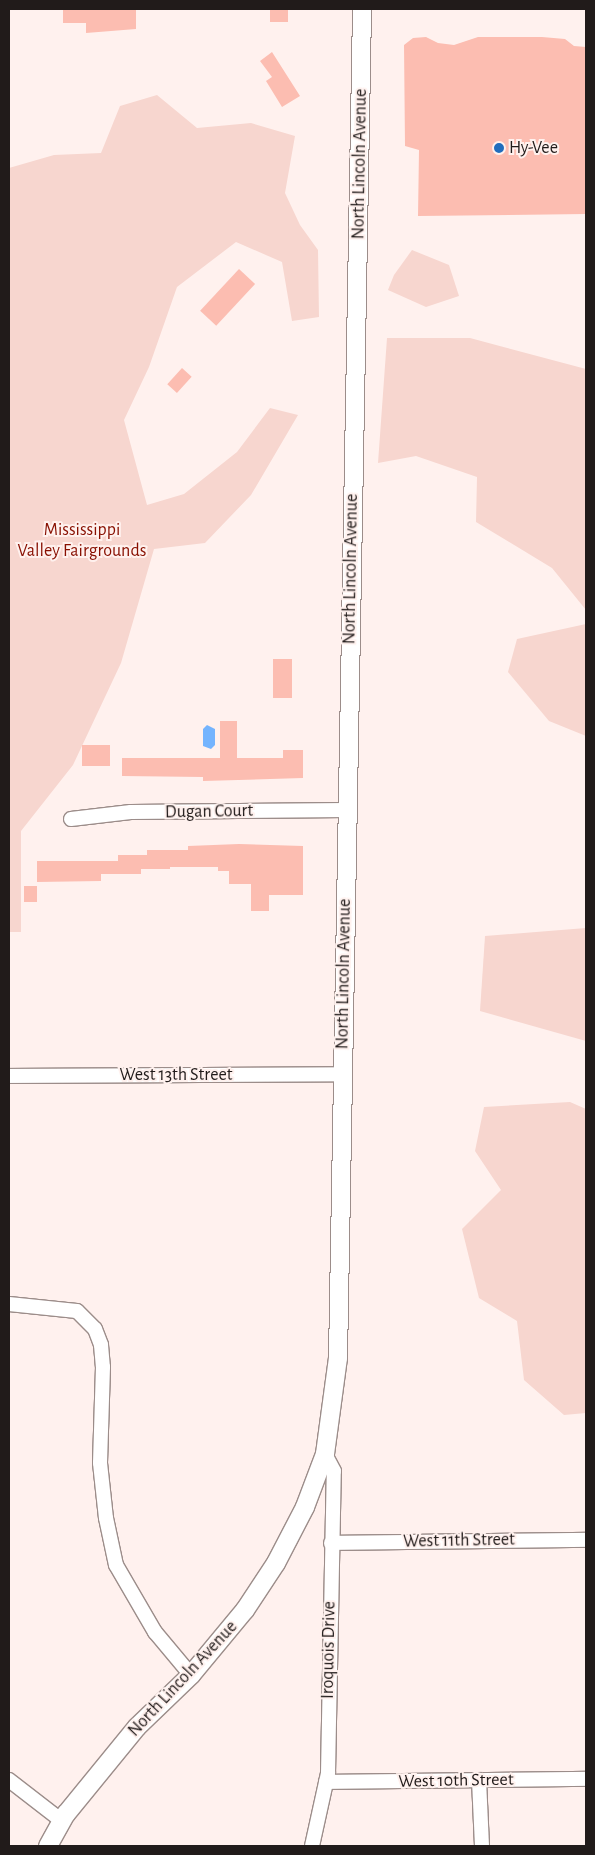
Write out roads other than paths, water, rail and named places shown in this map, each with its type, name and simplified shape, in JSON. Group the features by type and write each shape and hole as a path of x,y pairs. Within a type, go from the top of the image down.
{"street":[{"name":"North Lincoln Avenue","path":"48,1846 62,1821 137,1727 191,1675 246,1610 276,1564 305,1507 325,1454 338,1358 346,810 362,9"},
{"name":"Dugan Court","path":"72,819 131,812 346,810"},
{"name":"West 13th Street","path":"9,1076 343,1074"},
{"path":"9,1304 77,1311 94,1329 101,1345 103,1367 100,1463 106,1518 116,1565 155,1632 191,1675"},
{"name":"Iroquois Drive","path":"312,1846 326,1782 334,1471 325,1454"},
{"name":"West 11th Street","path":"331,1543 586,1540"},
{"name":"West 10th Street","path":"326,1782 586,1779"},
{"path":"9,1780 62,1821"},
{"path":"479,1780 482,1846"}],"water":[{"path":"207,725 215,729 215,745 211,749 203,746 203,729"}],"place":[{"name":"Hy-Vee","path":"499,148"}],"park label":[{"name":"Mississippi Valley Fairgrounds","path":"82,541"}]}
